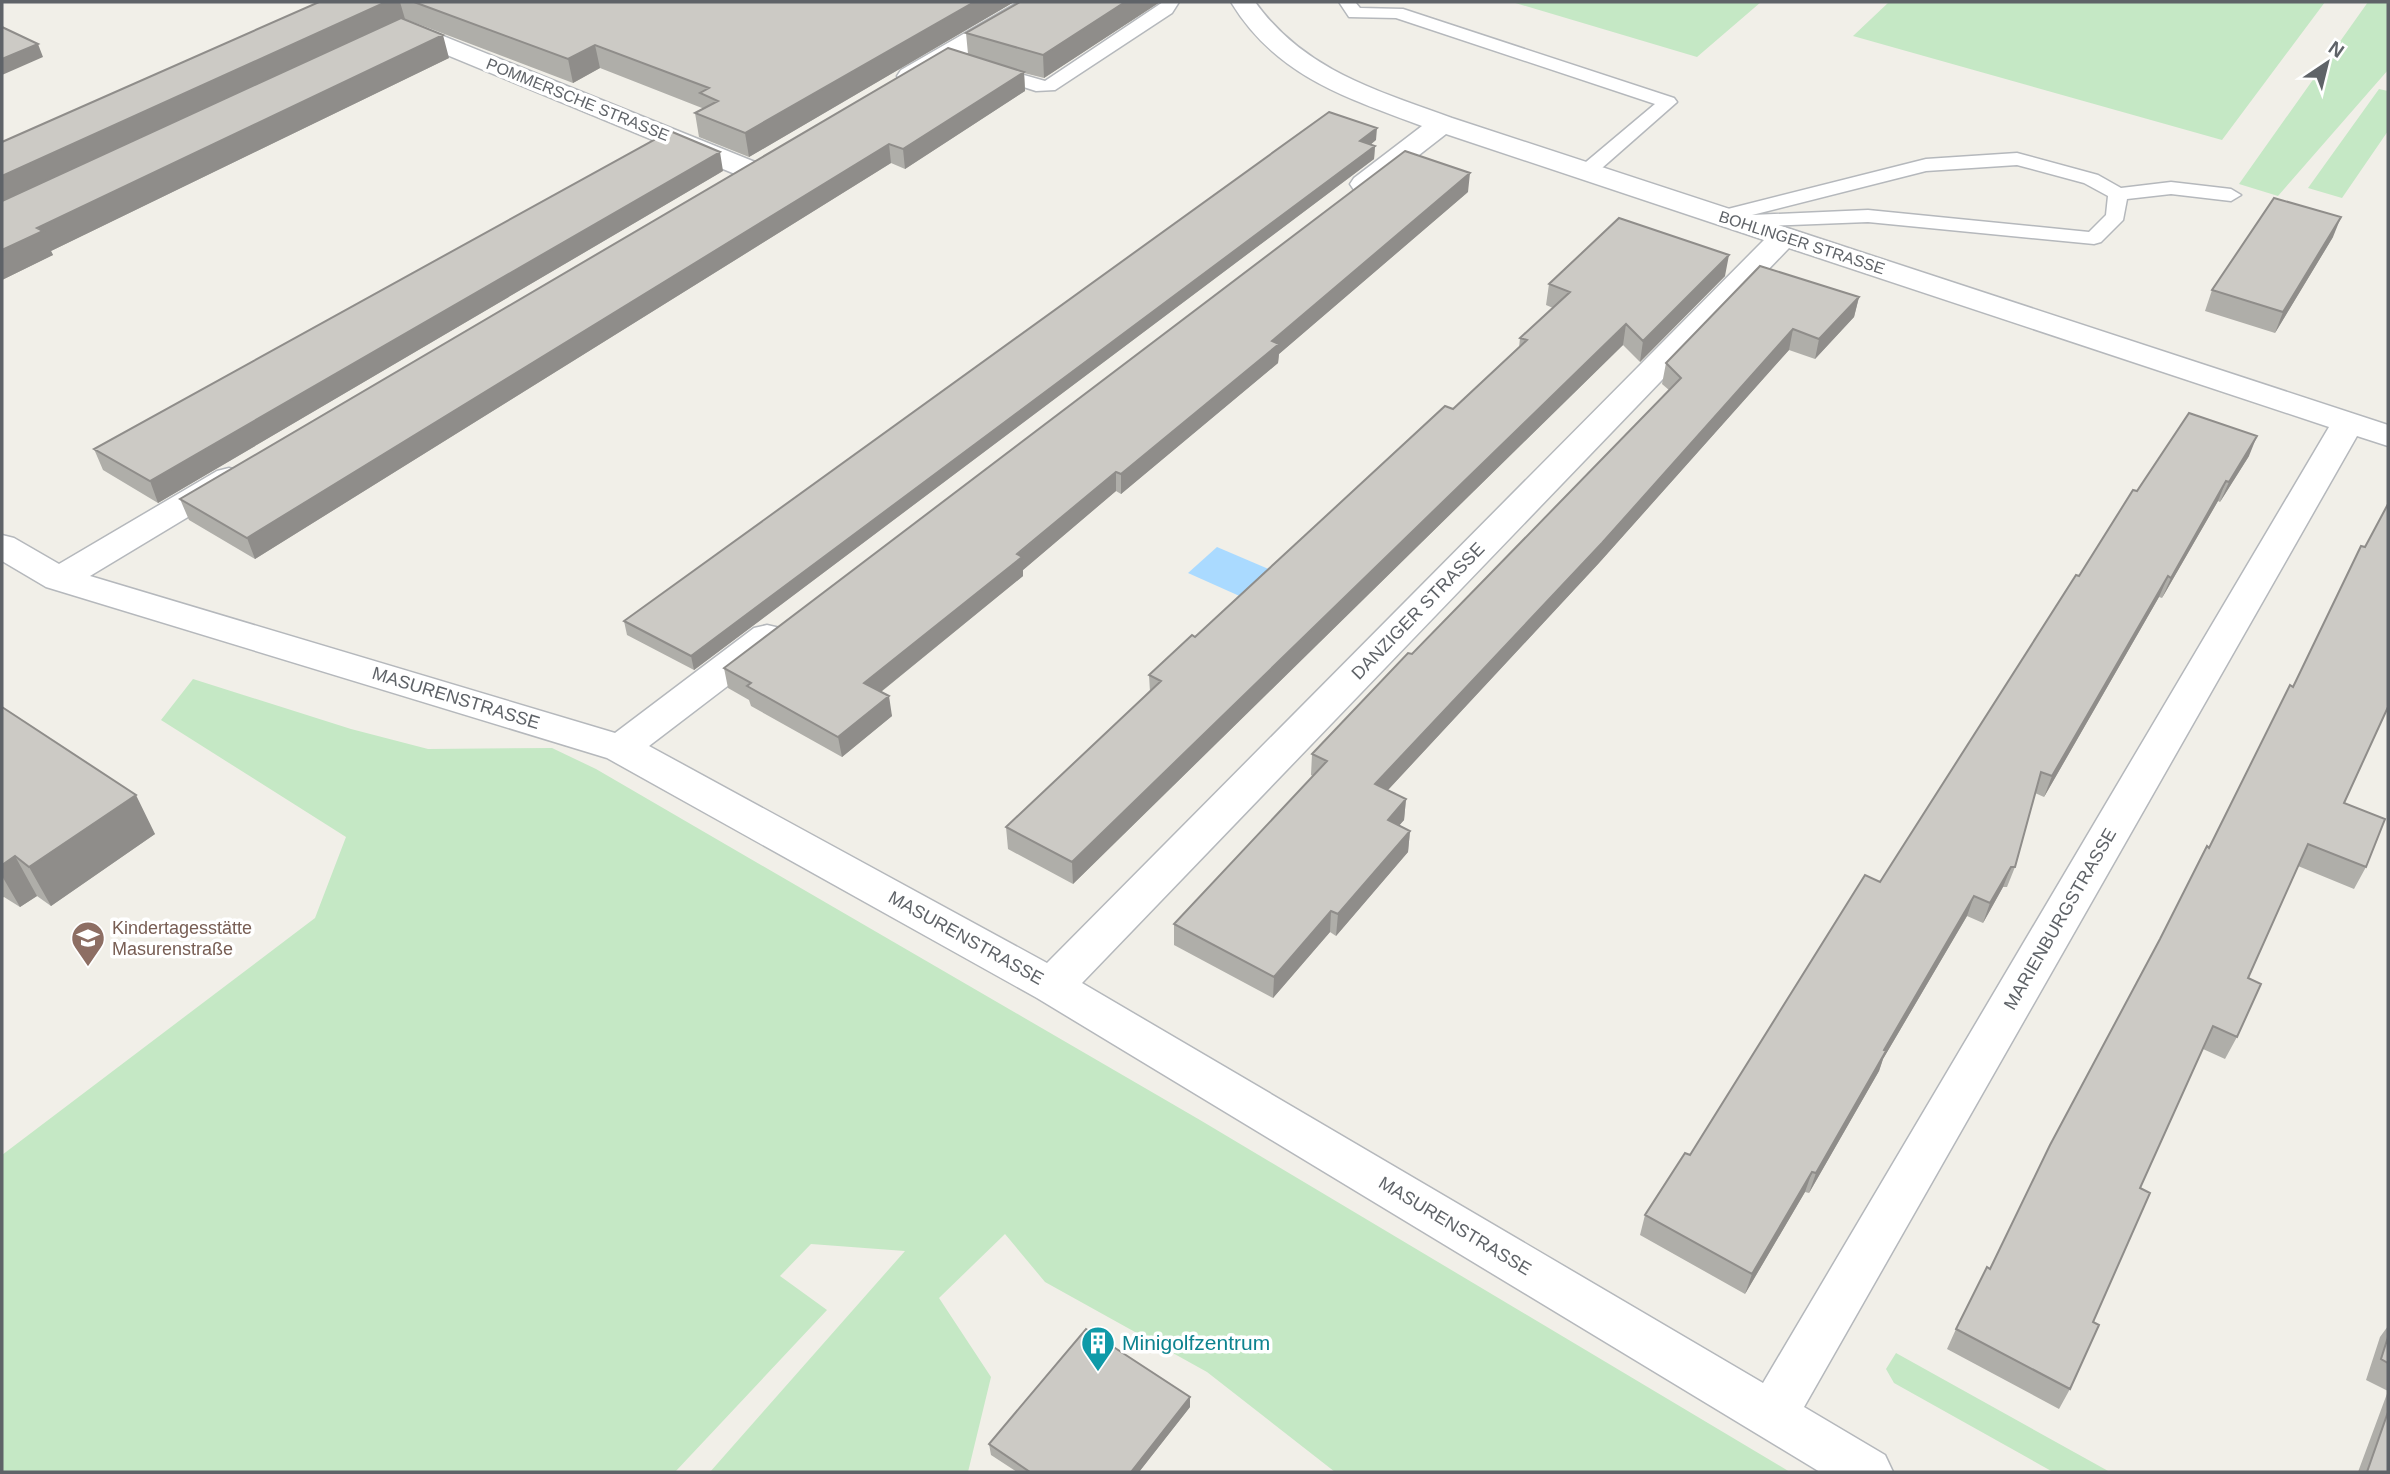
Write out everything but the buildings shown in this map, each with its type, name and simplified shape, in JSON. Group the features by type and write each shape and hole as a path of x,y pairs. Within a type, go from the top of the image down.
{"street":[{"path":"368,46 406,29 414,2"},
{"path":"887,89 1036,2"},
{"name":"BOHLINGER STRASSE","path":"1243,2 1268,36 1298,62 1365,95 1443,124 2388,436"},
{"name":"POMMERSCHE STRASSE","path":"406,29 762,163 714,191"},
{"path":"1345,198 1443,124"},
{"name":"DANZIGER STRASSE","path":"1052,986 1784,236"},
{"name":"MARIENBURGSTRASSE","path":"1772,1414 2348,423"},
{"path":"59,579 259,461"},
{"name":"MASURENSTRASSE","path":"2,546 59,579 621,748 1052,986 1867,1472"},
{"path":"621,748 792,618"}],"lane":[{"path":"944,56 1036,86 1048,86 1166,9 1171,2"},
{"path":"1347,2 1355,13 1397,13 1668,102 1587,171"},
{"path":"1731,219 1926,165 2017,159 2091,179 2119,194 2171,188 2231,195"},
{"path":"1731,219 1868,216 2094,238 2116,216 2119,194"}],"green space":[{"path":"1512,2 1761,2 1697,57"},
{"path":"1889,2 2325,2 2222,140 1853,36"},
{"path":"2368,2 2388,2 2388,70 2278,196 2239,184"},
{"path":"2379,89 2388,91 2388,131 2342,198 2308,188"},
{"path":"193,679 351,729 428,749 552,748 596,769 1200,1120 1790,1472 1335,1472 1207,1372 1045,1282 1005,1234 939,1298 991,1377 968,1472 710,1472 905,1251 811,1244 780,1276 827,1310 675,1472 2,1472 2,1155 315,918 346,837 161,720"},
{"path":"1896,1353 2110,1472 2053,1472 1894,1383 1886,1369"}],"water":[{"path":"1217,547 1273,571 1244,598 1188,573"}],"place":[{"name":"Kindertagesstätte Masurenstraße","path":"88,968"},
{"name":"Minigolfzentrum","path":"1098,1373"}]}
